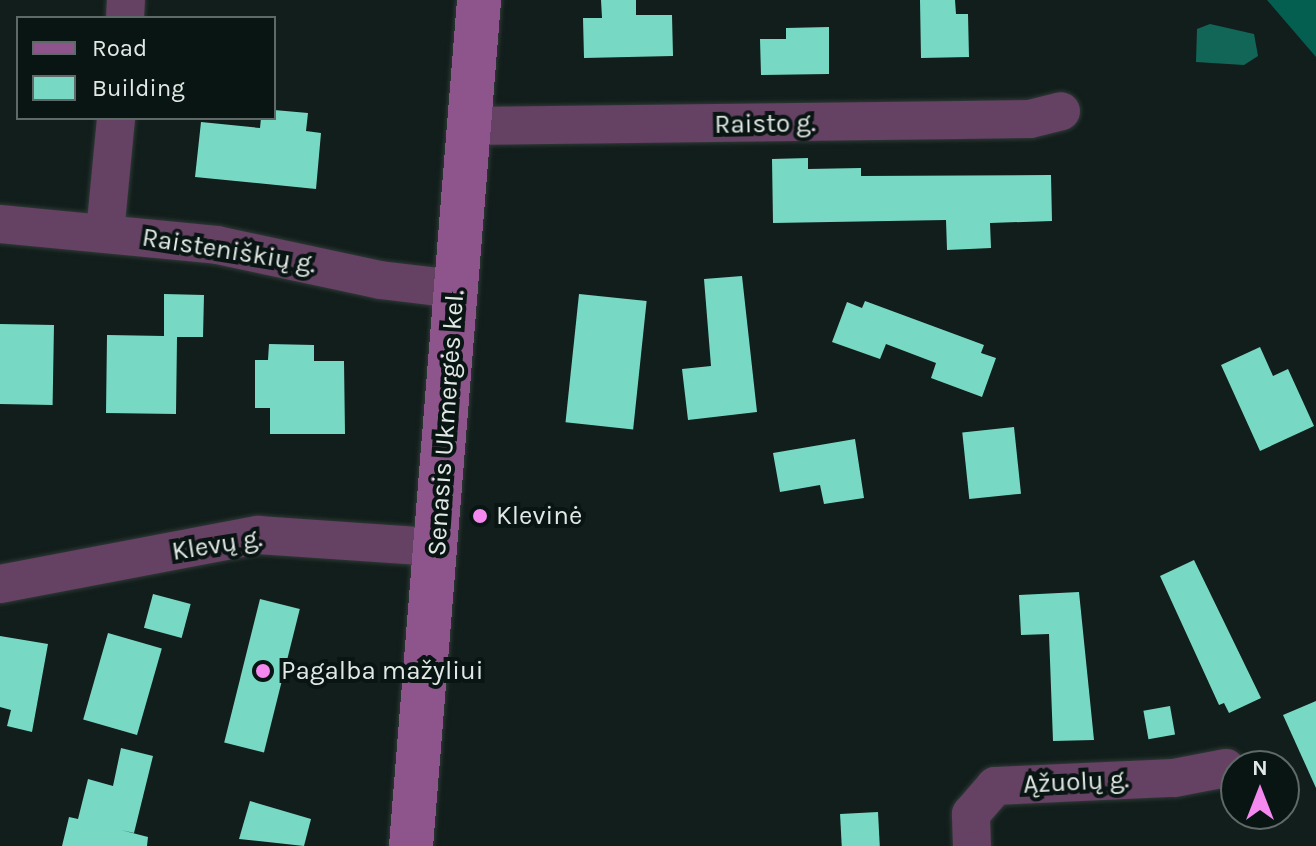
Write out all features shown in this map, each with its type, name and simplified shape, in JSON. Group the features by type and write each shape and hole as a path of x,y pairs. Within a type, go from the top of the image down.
{"main road":[{"name":"Senasis Ukmergės kel.","path":"411,846 479,0"}],"street":[{"name":"Raisto g.","path":"469,126 1030,119 1061,111"},
{"path":"105,233 116,120"},
{"name":"Raisteniškių g.","path":"0,224 217,245 380,280 456,289"},
{"name":"Klevų g.","path":"0,584 258,535 436,547"},
{"name":"Ąžuolų g.","path":"972,846 971,814 995,786 1174,778 1220,769"}],"shaded area":[{"path":"1267,0 1316,0 1316,57"},
{"path":"1210,24 1254,34 1258,56 1244,65 1196,62 1197,29"}],"building":[{"path":"601,0 636,0 636,15 672,15 673,56 584,58 583,18 602,18"},
{"path":"920,0 955,0 956,14 968,14 969,57 921,58"},
{"path":"829,27 829,74 761,75 760,39 786,39 786,28"},
{"path":"276,110 308,113 306,131 321,133 316,189 195,177 201,122 260,128 261,120 276,120"},
{"path":"808,158 808,169 861,168 861,176 1051,175 1052,221 990,223 991,248 947,250 946,220 773,223 772,159"},
{"path":"742,276 757,412 688,420 682,369 711,366 704,279"},
{"path":"164,294 204,295 203,337 177,337 176,414 106,413 107,335 164,336"},
{"path":"579,294 647,301 633,429 566,422"},
{"path":"865,301 984,345 981,353 996,358 982,397 931,378 936,363 886,344 880,359 832,342 847,302 862,308"},
{"path":"0,324 54,325 53,405 0,404"},
{"path":"269,344 314,345 314,361 344,361 345,434 270,434 270,408 255,408 255,360 268,360"},
{"path":"1260,347 1273,376 1288,369 1314,426 1260,451 1221,365"},
{"path":"1014,427 1021,494 969,499 962,432"},
{"path":"855,439 864,498 824,504 820,485 780,492 773,453"},
{"path":"1194,560 1261,698 1229,713 1224,703 1219,705 1160,576"},
{"path":"1079,592 1094,740 1053,741 1049,634 1021,635 1019,595"},
{"path":"153,594 191,604 182,638 144,628"},
{"path":"260,599 300,609 264,753 224,743"},
{"path":"108,633 162,648 137,735 83,720"},
{"path":"0,636 48,644 32,732 7,726 11,710 0,707"},
{"path":"1316,701 1316,788 1300,750 1283,715"},
{"path":"1170,706 1175,735 1148,739 1143,711"},
{"path":"121,748 153,756 134,833 121,830 148,837 147,846 62,846 69,817 78,819 88,779 113,786"},
{"path":"250,801 311,819 304,846 239,839"},
{"path":"878,812 880,846 842,846 840,814"}],"place":[{"name":"Klevinė","path":"480,516"},
{"name":"Pagalba mažyliui","path":"263,671"}]}
